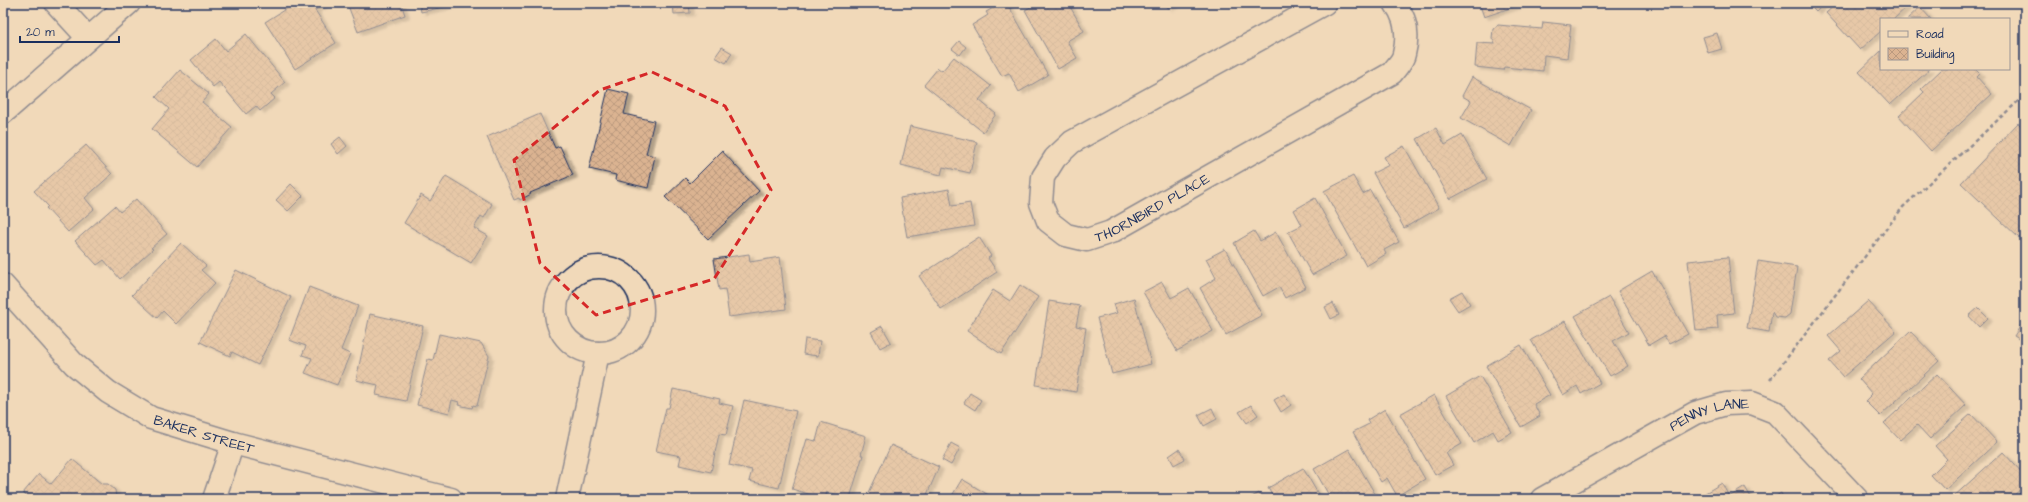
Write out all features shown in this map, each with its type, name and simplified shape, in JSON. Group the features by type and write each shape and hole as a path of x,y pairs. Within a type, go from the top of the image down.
{"street":[{"path":"56,3 88,38"},
{"path":"3,114 129,3"},
{"name":"THORNBIRD PLACE","path":"1325,3 1072,142 1055,158 1043,177 1041,203 1048,221 1066,235 1087,240 1111,232 1392,73 1404,56 1406,32 1404,15 1395,3"},
{"name":"BAKER STREET","path":"3,285 74,364 108,392 151,418 234,443 451,499"},
{"path":"567,499 598,353"},
{"name":"PENNY LANE","path":"1542,499 1695,413 1726,404 1752,403 1775,412 1857,499"},
{"path":"214,499 234,443"}],"path":[{"path":"1752,403 1902,207 2025,95"}],"highlighted area":[{"path":"652,72 725,106 771,190 714,279 596,315 540,263 514,160 600,90"}],"building":[{"path":"284,3 322,3 323,5 315,10 336,43 295,69 265,22 287,8"},
{"path":"347,3 401,3 405,15 358,32"},
{"path":"419,3 462,3 421,12"},
{"path":"689,3 690,13 674,14 673,5"},
{"path":"1002,3 1007,3 1048,75 1019,92 1009,73 1002,76 972,25 988,15 986,12"},
{"path":"1038,3 1068,3 1084,31 1067,41 1077,58 1058,69 1025,10"},
{"path":"1165,3 1178,3 1168,8"},
{"path":"1479,3 1525,3 1484,17"},
{"path":"1807,3 1825,3 1816,12"},
{"path":"1837,3 1911,3 1895,18 1880,18 1880,32 1860,50 1826,13"},
{"path":"1920,7 1930,18 1908,18"},
{"path":"1543,22 1571,25 1567,58 1544,55 1543,71 1504,67 1503,70 1475,67 1477,43 1495,44 1492,38 1493,29 1498,25 1542,29"},
{"path":"1717,33 1722,49 1708,53 1703,37"},
{"path":"246,34 285,82 271,94 275,98 260,111 256,106 246,114 219,82 213,87 191,60 216,39 226,51"},
{"path":"959,41 966,47 960,55 952,49"},
{"path":"722,47 732,53 726,63 715,57"},
{"path":"1880,52 1880,70 1929,70 1890,105 1859,72"},
{"path":"954,57 991,86 979,100 996,114 983,132 924,85 938,68 942,71"},
{"path":"180,70 209,94 202,102 232,127 197,167 152,129 169,109 156,97"},
{"path":"1941,70 1976,70 1980,74 1977,77 1992,94 1931,151 1899,116 1924,92 1921,89"},
{"path":"1472,77 1531,110 1511,146 1461,118 1471,101 1462,96"},
{"path":"608,89 629,94 624,114 654,121 646,154 655,156 648,188 615,180 616,175 589,169"},
{"path":"540,114 555,148 560,146 573,175 530,193 531,194 520,200 519,198 514,200 487,137"},
{"path":"2018,123 2025,129 2025,232 2019,238 1961,183"},
{"path":"910,126 977,142 970,173 943,167 941,175 901,165"},
{"path":"1436,128 1445,145 1462,135 1487,179 1450,199 1417,139"},
{"path":"340,137 347,146 338,154 331,144"},
{"path":"86,145 112,174 85,198 94,209 68,232 46,208 48,206 34,191"},
{"path":"1404,146 1439,208 1404,228 1373,173 1389,165 1384,157"},
{"path":"722,151 759,191 708,239 665,197 685,178 690,183"},
{"path":"446,176 492,204 484,218 481,216 474,228 488,236 471,263 404,223 421,195 430,201"},
{"path":"1353,176 1363,194 1370,190 1399,242 1384,250 1386,254 1366,266 1324,191"},
{"path":"291,184 303,196 288,211 276,200"},
{"path":"949,189 952,206 970,203 974,226 907,237 900,198"},
{"path":"1315,198 1347,256 1312,275 1288,232 1302,225 1294,210"},
{"path":"136,199 167,234 120,279 104,260 97,265 75,241 115,206 120,212"},
{"path":"1254,231 1260,241 1276,232 1306,287 1285,298 1279,287 1263,296 1234,243"},
{"path":"979,237 991,256 988,258 997,272 941,309 919,276"},
{"path":"181,243 206,266 201,270 215,283 176,324 163,311 157,318 132,295"},
{"path":"1225,249 1262,315 1226,335 1200,288 1216,278 1206,259"},
{"path":"749,254 750,262 780,257 786,309 729,317 725,289 719,290 714,259"},
{"path":"1728,257 1734,313 1717,315 1718,329 1696,331 1688,261"},
{"path":"1758,261 1797,267 1790,314 1785,318 1775,317 1772,312 1769,332 1747,328"},
{"path":"236,270 291,297 258,365 232,352 230,356 200,342"},
{"path":"1652,271 1688,334 1669,344 1664,336 1649,345 1618,291"},
{"path":"1162,282 1171,298 1189,288 1213,331 1177,351 1143,292"},
{"path":"1020,285 1038,297 1001,354 967,331 993,290 1010,301"},
{"path":"309,287 358,306 341,350 350,354 337,385 305,373 312,358 302,355 306,346 289,340"},
{"path":"1462,291 1470,304 1458,311 1449,298"},
{"path":"1609,297 1629,332 1613,341 1628,366 1610,376 1575,316"},
{"path":"1134,298 1151,364 1112,374 1097,318 1117,313 1114,304"},
{"path":"1049,301 1080,306 1076,326 1086,328 1076,392 1036,385"},
{"path":"1868,301 1896,331 1843,377 1829,361 1841,351 1828,336"},
{"path":"1333,303 1339,315 1331,319 1325,307"},
{"path":"1978,308 1988,318 1979,327 1969,316"},
{"path":"370,314 423,326 406,401 376,395 378,385 356,380"},
{"path":"1565,321 1600,383 1581,394 1577,386 1563,395 1531,340"},
{"path":"2021,325 2025,328 2025,343 2014,336"},
{"path":"882,326 891,342 880,348 871,332"},
{"path":"1910,331 1939,361 1880,416 1865,401 1872,394 1859,379"},
{"path":"439,334 481,343 489,356 477,406 473,405 472,408 458,405 459,402 452,400 449,413 417,405 428,359 433,360"},
{"path":"805,339 820,341 818,356 803,354"},
{"path":"1521,345 1550,395 1534,404 1540,416 1521,427 1486,366"},
{"path":"1937,374 1966,405 1930,439 1917,425 1900,440 1884,423"},
{"path":"1480,376 1512,432 1498,440 1493,431 1474,443 1446,396"},
{"path":"673,389 720,399 719,403 733,406 726,435 719,434 711,472 679,465 681,456 656,451 666,408 669,408"},
{"path":"970,393 981,400 975,410 964,403"},
{"path":"1284,394 1291,405 1281,412 1274,400"},
{"path":"1434,395 1462,444 1446,453 1453,465 1435,475 1400,414"},
{"path":"744,400 796,411 779,488 749,481 752,470 729,465"},
{"path":"1251,405 1258,415 1247,423 1239,412"},
{"path":"1212,408 1217,419 1204,426 1198,415"},
{"path":"1385,409 1425,479 1397,496 1387,478 1381,482 1353,432 1369,424 1367,420"},
{"path":"1971,414 1997,442 1945,490 1931,475 1947,459 1935,446"},
{"path":"821,422 866,436 861,455 863,455 850,498 827,492 825,499 792,489 807,439 816,441"},
{"path":"951,443 960,448 951,465 942,460"},
{"path":"891,445 939,467 925,499 866,499"},
{"path":"1179,449 1185,459 1174,465 1169,456"},
{"path":"1349,449 1378,499 1331,499 1314,469"},
{"path":"2003,452 2025,476 2025,485 2010,499 1952,498"},
{"path":"72,459 102,484 108,484 115,490 116,497 114,499 30,499 23,493 39,474 51,484"},
{"path":"1303,468 1321,499 1274,499 1268,488"},
{"path":"962,479 995,499 950,499"},
{"path":"1722,483 1729,497 1745,487 1752,499 1704,499 1702,495"},
{"path":"1259,493 1262,499 1248,499"},
{"path":"1781,493 1784,499 1771,499"}]}
